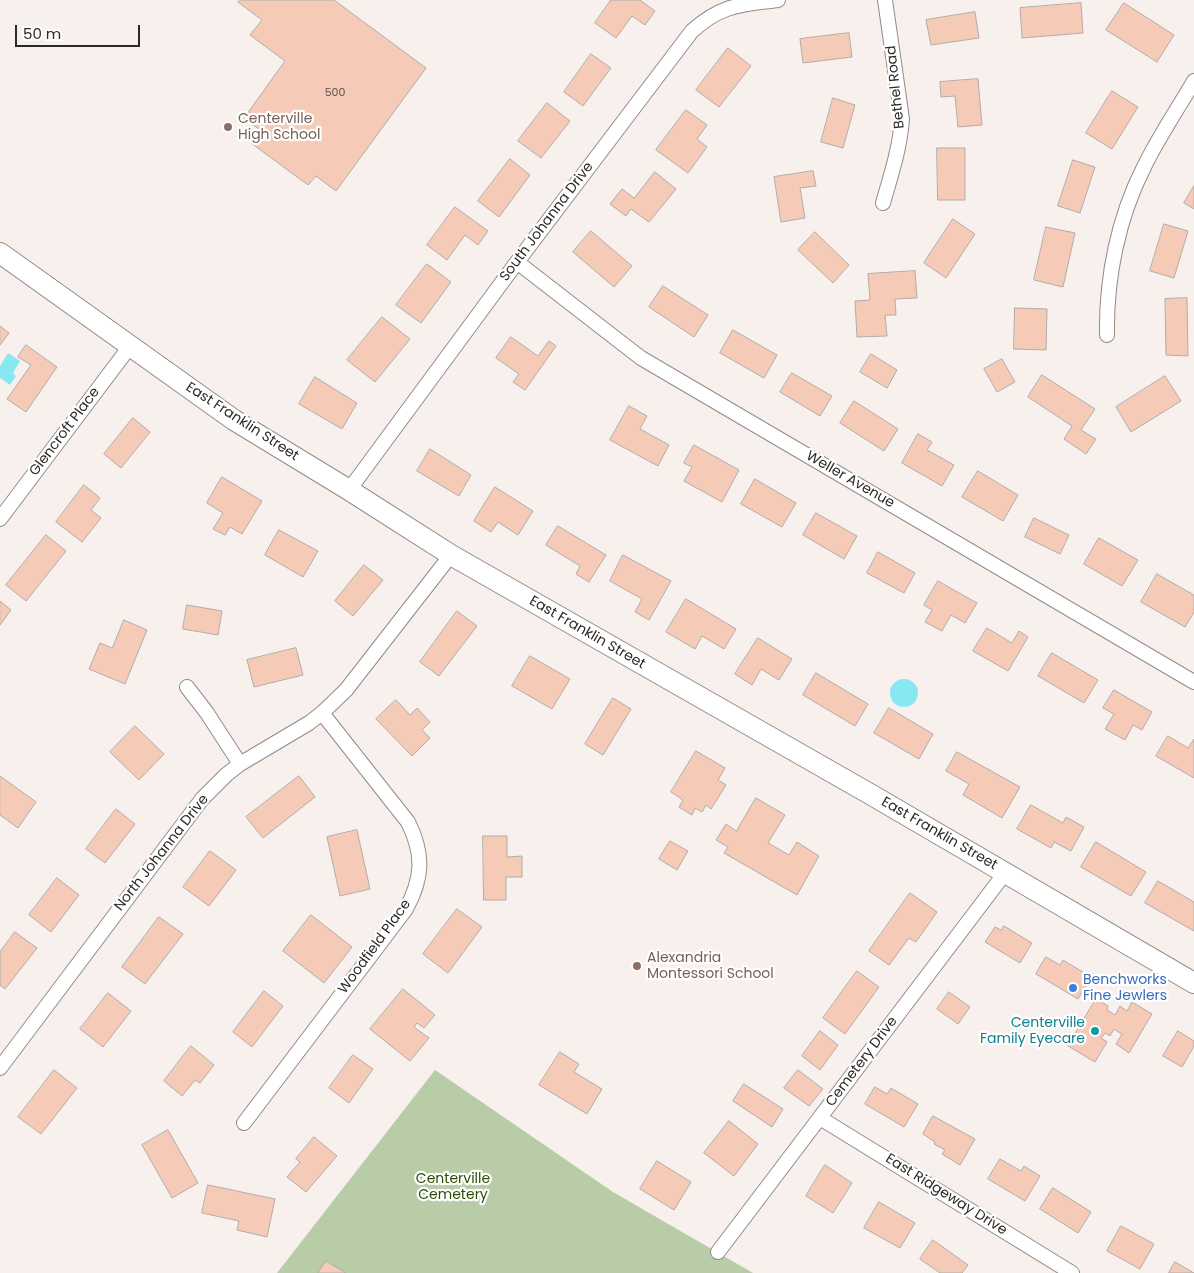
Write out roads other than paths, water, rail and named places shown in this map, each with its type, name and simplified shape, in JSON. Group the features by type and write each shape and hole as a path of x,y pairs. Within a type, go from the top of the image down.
{"street":[{"name":"South Johanna Drive","path":"349,490 517,262 692,31 705,20 730,7 778,0"},
{"name":"Bethel Road","path":"883,203 899,147 902,119 885,0"},
{"path":"1107,335 1109,282 1129,200 1144,167 1194,81"},
{"name":"East Franklin Street","path":"0,253 234,420 451,555 1194,983"},
{"name":"Weller Avenue","path":"517,262 641,358 1194,682"},
{"name":"Glencroft Place","path":"0,519 131,345"},
{"name":"North Johanna Drive","path":"0,1068 186,819 226,775 240,764 322,713 346,690 451,555"},
{"path":"187,687 207,712 240,764"},
{"name":"Woodfield Place","path":"244,1123 406,909 418,882 419,852 408,822 322,713"},
{"name":"Cemetery Drive","path":"718,1252 1005,873"},
{"name":"East Ridgeway Drive","path":"820,1118 1072,1273"}],"water":[{"path":"8,353 20,361 13,373 16,376 10,385 0,378 0,366"},
{"path":"904,679 914,683 918,693 914,703 904,707 894,703 890,693 894,683"}],"place":[{"name":"Centerville High School","path":"228,127"},
{"name":"Alexandria Montessori School","path":"637,966"},
{"name":"Benchworks Fine Jewlers","path":"1073,988"},
{"name":"Centerville Family Eyecare","path":"1095,1031"}],"park label":[{"name":"Centerville Cemetery","path":"453,1188"}]}
